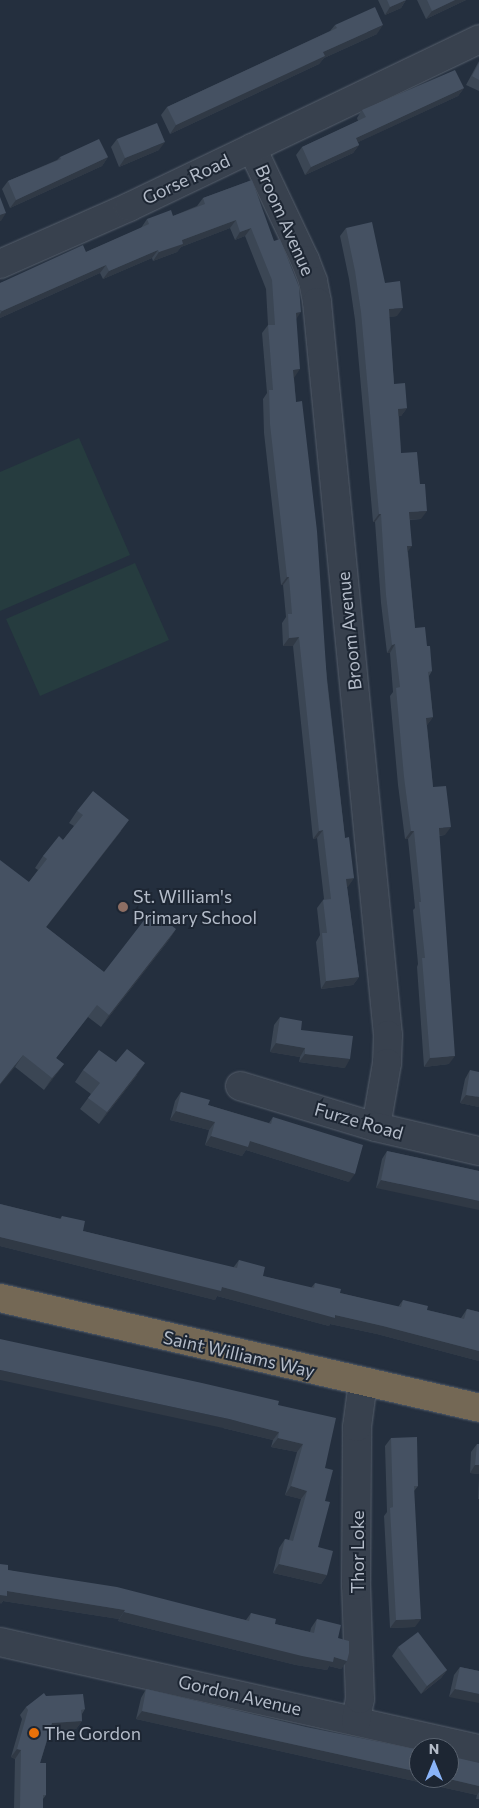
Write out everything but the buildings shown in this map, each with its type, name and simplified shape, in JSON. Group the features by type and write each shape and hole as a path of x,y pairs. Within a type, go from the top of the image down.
{"highway":[{"name":"Saint Williams Way","path":"0,1298 479,1408"}],"street":[{"name":"Gorse Road","path":"0,264 252,148 479,39"},
{"name":"Broom Avenue","path":"252,148 305,260 313,281 316,302 388,1035 387,1063 376,1127"},
{"name":"Furze Road","path":"240,1086 376,1127 479,1151"},
{"name":"Thor Loke","path":"356,1722 360,1699 356,1585 357,1427 364,1382"},
{"name":"Gordon Avenue","path":"0,1642 479,1749"}],"green space":[{"path":"79,438 130,555 0,611 0,472"},
{"path":"135,563 169,640 40,696 6,619"}],"place":[{"name":"St. William's Primary School","path":"123,907"},
{"name":"The Gordon","path":"34,1733"}]}
